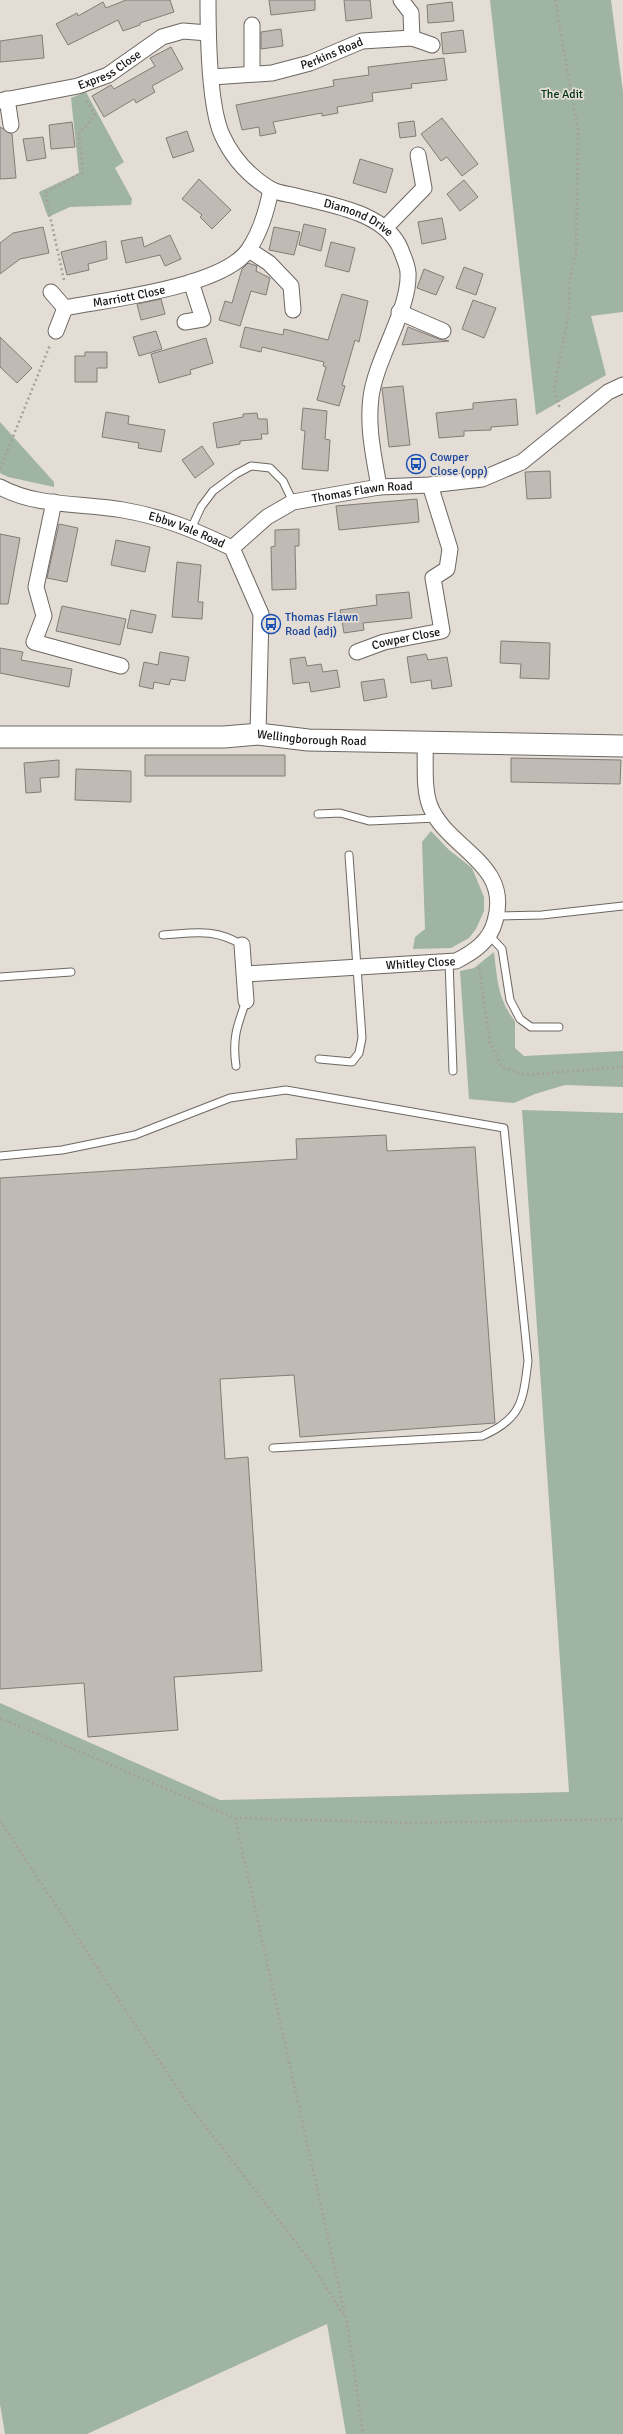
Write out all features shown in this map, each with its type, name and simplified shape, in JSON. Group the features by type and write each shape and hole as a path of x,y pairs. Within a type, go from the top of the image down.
{"main road":[{"name":"Wellingborough Road","path":"0,737 224,737 258,734 308,740 623,746"}],"street":[{"name":"Diamond Drive","path":"208,0 208,33 215,107 221,134 232,153 248,172 271,189 366,217 385,228 400,248 408,272 405,298 377,370 371,396 368,425 379,487"},
{"path":"401,0 411,13 412,38"},
{"path":"252,26 252,74"},
{"name":"Express Close","path":"11,125 3,100 78,86 108,76 162,38 183,31 208,33"},
{"name":"Perkins Road","path":"212,77 272,73 310,63 362,42 412,38 432,45"},
{"path":"385,228 424,188 418,155"},
{"name":"Marriott Close","path":"66,308 208,278 231,267 248,250 266,214 271,189"},
{"path":"248,250 269,263 291,286 293,310"},
{"path":"185,322 203,319 191,282"},
{"path":"51,292 66,308 56,332"},
{"path":"399,312 443,331"},
{"name":"Thomas Flawn Road","path":"232,548 268,517 293,502 379,487 430,485 482,479 522,462 608,392 623,385"},
{"name":"Cowper Close","path":"357,652 384,642 442,631 433,578 447,569 450,549 430,485"},
{"name":"Ebbw Vale Road","path":"0,487 13,494 54,502 122,509 169,520 232,548 261,614 258,734"},
{"path":"54,502 36,587 44,616 34,642 121,666"},
{"name":"Whitley Close","path":"245,974 456,961 477,949 489,935 497,916 497,897 493,881 476,858 447,832 430,806 427,792 425,743"},
{"path":"242,945 246,1001"}],"lane":[{"path":"191,529 201,507 213,491 236,474 251,466 270,468 283,481 293,502"},
{"path":"318,814 340,813 369,821 437,818"},
{"path":"319,1060 352,1062 359,1053 362,1038 349,856"},
{"path":"497,916 542,915 623,906"},
{"path":"163,935 225,934 242,945"},
{"path":"489,935 502,949 510,1000 520,1020 531,1027 559,1027"},
{"path":"449,962 453,1071"},
{"path":"0,977 71,972"},
{"path":"236,1066 233,1046 234,1038 246,1001"},
{"path":"0,1156 62,1150 135,1134 230,1098 286,1090 504,1128 528,1361 523,1399 513,1416 499,1429 482,1436 273,1448"}],"path":[{"path":"555,0 578,130 576,254 570,283 569,312 554,388 565,427"},
{"path":"66,308 67,295 45,193 83,172 79,134 94,115 78,86"},
{"path":"0,469 56,332"},
{"path":"477,949 490,1043 502,1067 525,1075 623,1067"},
{"path":"0,1718 234,1818 409,1823 623,1819"},
{"path":"234,1818 346,2319 363,2434"},
{"path":"0,1821 188,2104 308,2258 346,2319"}],"green space":[{"name":"The Adit","path":"490,0 611,0 623,92 623,312 591,316 606,375 536,415"},
{"path":"86,92 124,162 115,168 132,199 131,205 70,207 48,217 39,192 79,173 71,98"},
{"path":"0,422 54,482 54,487 8,477 0,473"},
{"path":"431,831 449,850 472,868 484,897 484,911 476,929 469,938 451,948 413,949 415,937 425,929 422,842"},
{"path":"494,952 499,989 509,1013 515,1021 515,1048 524,1056 623,1051 623,1087 565,1085 535,1094 514,1103 469,1099 460,971 474,968"},
{"path":"522,1110 623,1113 623,2434 346,2434 327,2324 87,2434 5,2434 0,2404 0,1703 220,1800 569,1792"}],"building":[{"path":"126,0 170,0 174,12 140,23 140,25 123,31 118,20 68,45 56,24 77,13 78,16 103,2 106,8"},
{"path":"269,0 315,0 315,10 271,15"},
{"path":"344,0 370,0 372,18 346,21"},
{"path":"452,2 454,21 428,23 427,5"},
{"path":"281,29 283,46 261,49 261,32"},
{"path":"463,30 466,52 443,54 441,33"},
{"path":"42,35 44,58 0,62 0,41"},
{"path":"171,47 183,69 152,86 155,92 136,103 134,99 104,117 92,96 111,85 114,89 155,66 150,58"},
{"path":"444,58 447,80 411,84 412,88 372,93 373,101 337,107 338,113 322,116 322,113 273,122 276,133 260,136 259,127 242,130 236,105 334,86 333,80 369,75 368,67"},
{"path":"442,118 478,164 462,176 447,157 441,161 421,134"},
{"path":"414,121 416,136 400,138 398,123"},
{"path":"72,122 75,147 51,149 49,125"},
{"path":"0,127 12,134 16,178 0,179"},
{"path":"187,131 194,151 173,158 166,138"},
{"path":"43,137 46,158 27,161 23,139"},
{"path":"360,159 393,169 386,193 353,183"},
{"path":"199,179 231,210 212,229 200,217 202,215 182,199"},
{"path":"464,180 478,197 460,211 447,194"},
{"path":"442,218 446,239 422,244 418,222"},
{"path":"304,224 326,229 321,251 299,245"},
{"path":"43,227 49,253 20,259 0,274 0,243 13,233"},
{"path":"274,227 300,232 294,255 269,250"},
{"path":"170,235 181,259 165,266 160,255 126,263 121,241 142,237 144,247"},
{"path":"106,241 107,259 88,264 89,270 67,275 61,252"},
{"path":"331,242 355,248 349,272 325,266"},
{"path":"248,263 257,266 256,271 270,278 266,295 251,291 240,326 219,320 225,301 232,303 242,269"},
{"path":"464,267 483,274 476,295 456,288"},
{"path":"424,269 444,277 436,295 417,288"},
{"path":"342,294 368,301 359,342 355,340 342,385 345,386 339,406 317,400 326,367 323,366 324,362 262,347 261,352 240,347 245,327 283,335 284,329 328,340"},
{"path":"161,299 165,314 141,320 137,304"},
{"path":"473,300 496,308 484,338 462,329"},
{"path":"408,327 439,339 449,341 402,345"},
{"path":"156,331 162,349 139,356 133,337"},
{"path":"0,337 32,368 17,383 0,367"},
{"path":"206,338 213,363 190,370 191,374 159,383 151,354"},
{"path":"85,352 107,352 107,368 97,368 97,382 75,382 75,356 85,356"},
{"path":"403,386 410,445 389,447 382,388"},
{"path":"516,399 518,425 491,427 491,430 464,431 464,436 439,438 436,413 473,409 473,403"},
{"path":"303,408 327,411 325,439 330,440 328,471 302,469 305,431 301,430"},
{"path":"106,412 129,416 128,424 165,430 161,452 138,448 139,443 102,437"},
{"path":"257,413 258,419 267,419 268,434 261,434 262,439 240,441 240,444 217,448 213,423 243,417 243,414"},
{"path":"202,446 214,464 195,478 182,460"},
{"path":"550,471 551,498 527,499 525,472"},
{"path":"417,499 419,522 339,530 336,506"},
{"path":"59,524 78,528 67,582 47,578"},
{"path":"299,529 299,546 295,546 296,589 272,590 271,547 275,546 275,530"},
{"path":"0,534 20,538 8,604 0,604"},
{"path":"116,540 150,547 145,572 111,565"},
{"path":"177,562 201,565 198,602 203,602 202,619 172,617"},
{"path":"409,592 412,618 363,623 364,630 344,633 340,610 377,605 376,595"},
{"path":"62,606 126,619 120,645 56,631"},
{"path":"131,610 156,615 152,633 127,628"},
{"path":"501,641 550,643 549,679 520,678 521,664 500,663"},
{"path":"0,648 23,652 21,660 72,669 69,687 0,673"},
{"path":"160,652 189,657 185,681 171,679 169,685 154,682 153,689 139,686 144,662 158,665"},
{"path":"426,654 428,660 447,657 452,686 432,689 431,680 411,683 407,657"},
{"path":"305,657 307,666 321,664 323,672 337,670 340,687 311,692 309,682 293,684 290,659"},
{"path":"384,679 387,697 364,701 361,682"},
{"path":"145,755 285,755 285,776 145,776"},
{"path":"511,758 621,760 620,784 511,782"},
{"path":"59,760 59,777 40,778 41,792 26,793 24,763"},
{"path":"76,769 131,771 131,802 75,800"},
{"path":"386,1135 387,1151 475,1147 495,1423 300,1437 294,1375 220,1379 225,1459 248,1457 262,1671 174,1677 178,1730 88,1737 84,1683 0,1689 0,1178 297,1159 296,1139"}],"place":[{"name":"Cowper Close (opp)","path":"416,464"},
{"name":"Thomas Flawn Road (adj)","path":"271,624"}]}
